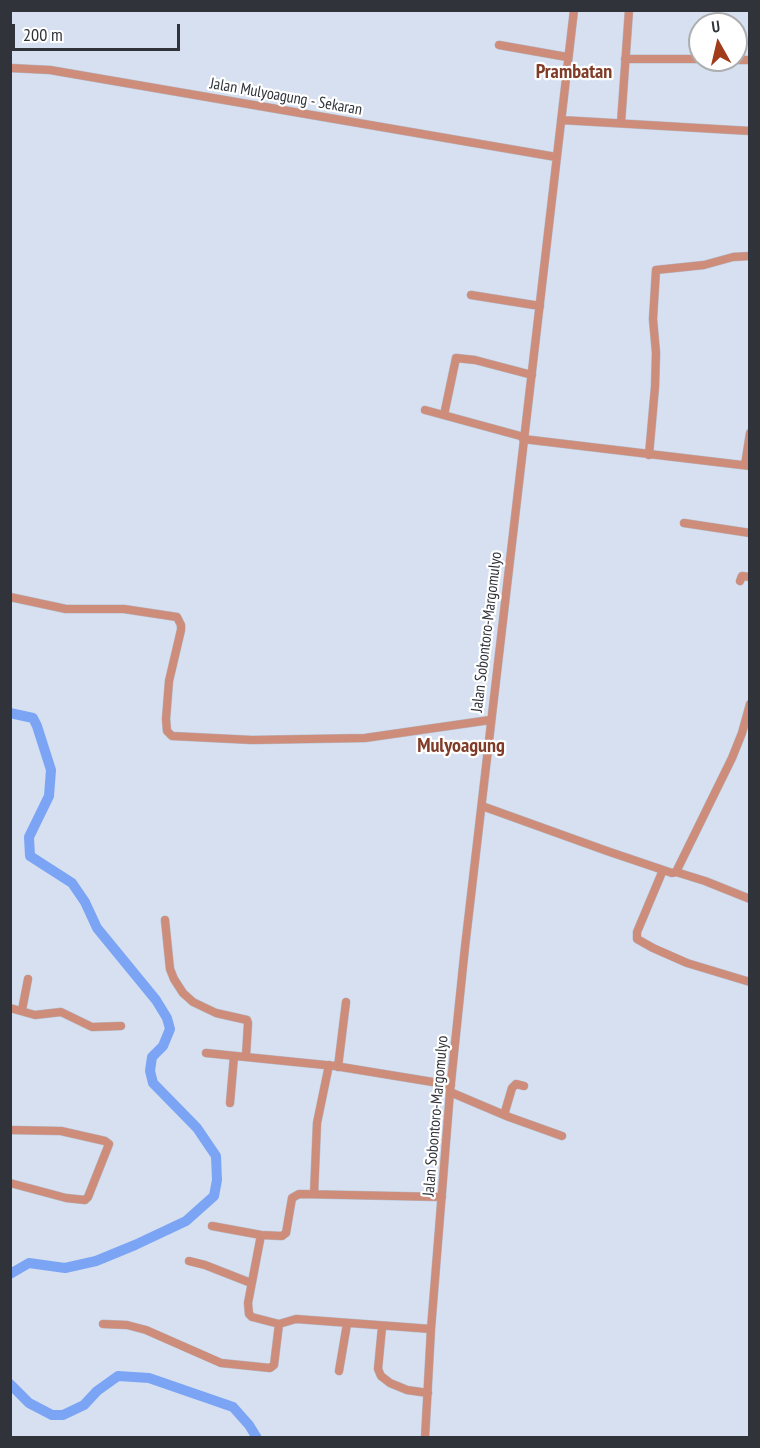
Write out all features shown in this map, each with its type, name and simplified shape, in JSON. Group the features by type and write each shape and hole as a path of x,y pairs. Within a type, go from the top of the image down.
{"street":[{"name":"Jalan Sobontoro-Margomulyo","path":"425,1437 431,1329 451,1088 490,720 574,10"},
{"path":"621,123 629,10"},
{"path":"499,45 567,57"},
{"path":"625,59 688,59"},
{"name":"Jalan Mulyoagung - Sekaran","path":"10,68 51,70 556,157"},
{"path":"561,120 750,131"},
{"path":"649,455 655,387 656,353 653,319 656,270 704,265 733,257 750,256"},
{"path":"471,295 540,306"},
{"path":"444,415 456,358 475,360 532,375"},
{"path":"425,410 524,438 649,455 747,465 750,433"},
{"path":"684,523 750,533"},
{"path":"740,581 742,576 750,577"},
{"path":"10,597 66,609 118,609 177,617 181,630 169,681 166,719 167,731 172,736 263,740 365,738 490,720"},
{"path":"676,872 746,733 750,704"},
{"path":"482,806 663,870 711,883 750,899"},
{"path":"663,870 637,932 637,939 687,963 750,982"},
{"path":"165,920 170,969 174,979 183,993 193,1002 216,1013 247,1020 246,1056"},
{"path":"22,1010 28,979"},
{"path":"338,1067 346,1002"},
{"path":"10,1008 35,1015 61,1012 92,1027 121,1026"},
{"path":"206,1053 329,1065 451,1088 504,1115 562,1136"},
{"path":"230,1103 234,1056"},
{"path":"314,1194 317,1123 329,1065"},
{"path":"504,1115 512,1088 516,1084 524,1086"},
{"path":"10,1130 62,1131 105,1141 109,1144 85,1200 66,1198 10,1184"},
{"path":"212,1226 261,1235 284,1235 292,1198 299,1194 442,1197"},
{"path":"261,1235 251,1283 249,1314 279,1324 296,1319 431,1329"},
{"path":"189,1262 205,1265 251,1283"},
{"path":"103,1324 127,1325 146,1330 221,1363 270,1368 274,1365 279,1324"},
{"path":"339,1371 347,1324"},
{"path":"382,1327 378,1369 381,1376 390,1383 407,1390 428,1393"}],"waterway":[{"path":"10,713 33,718 51,770 49,796 29,837 30,856 72,883 85,902 97,928 156,1000 167,1018 170,1029 163,1046 152,1057 150,1071 153,1083 197,1128 216,1156 217,1180 214,1196 186,1221 135,1245 96,1261 65,1268 29,1263 10,1274"},
{"path":"10,1384 29,1403 52,1415 63,1415 84,1405 97,1391 118,1376 149,1378 233,1407 257,1438"}],"district":[{"name":"Prambatan","path":"574,72"},
{"name":"Mulyoagung","path":"461,746"}]}
